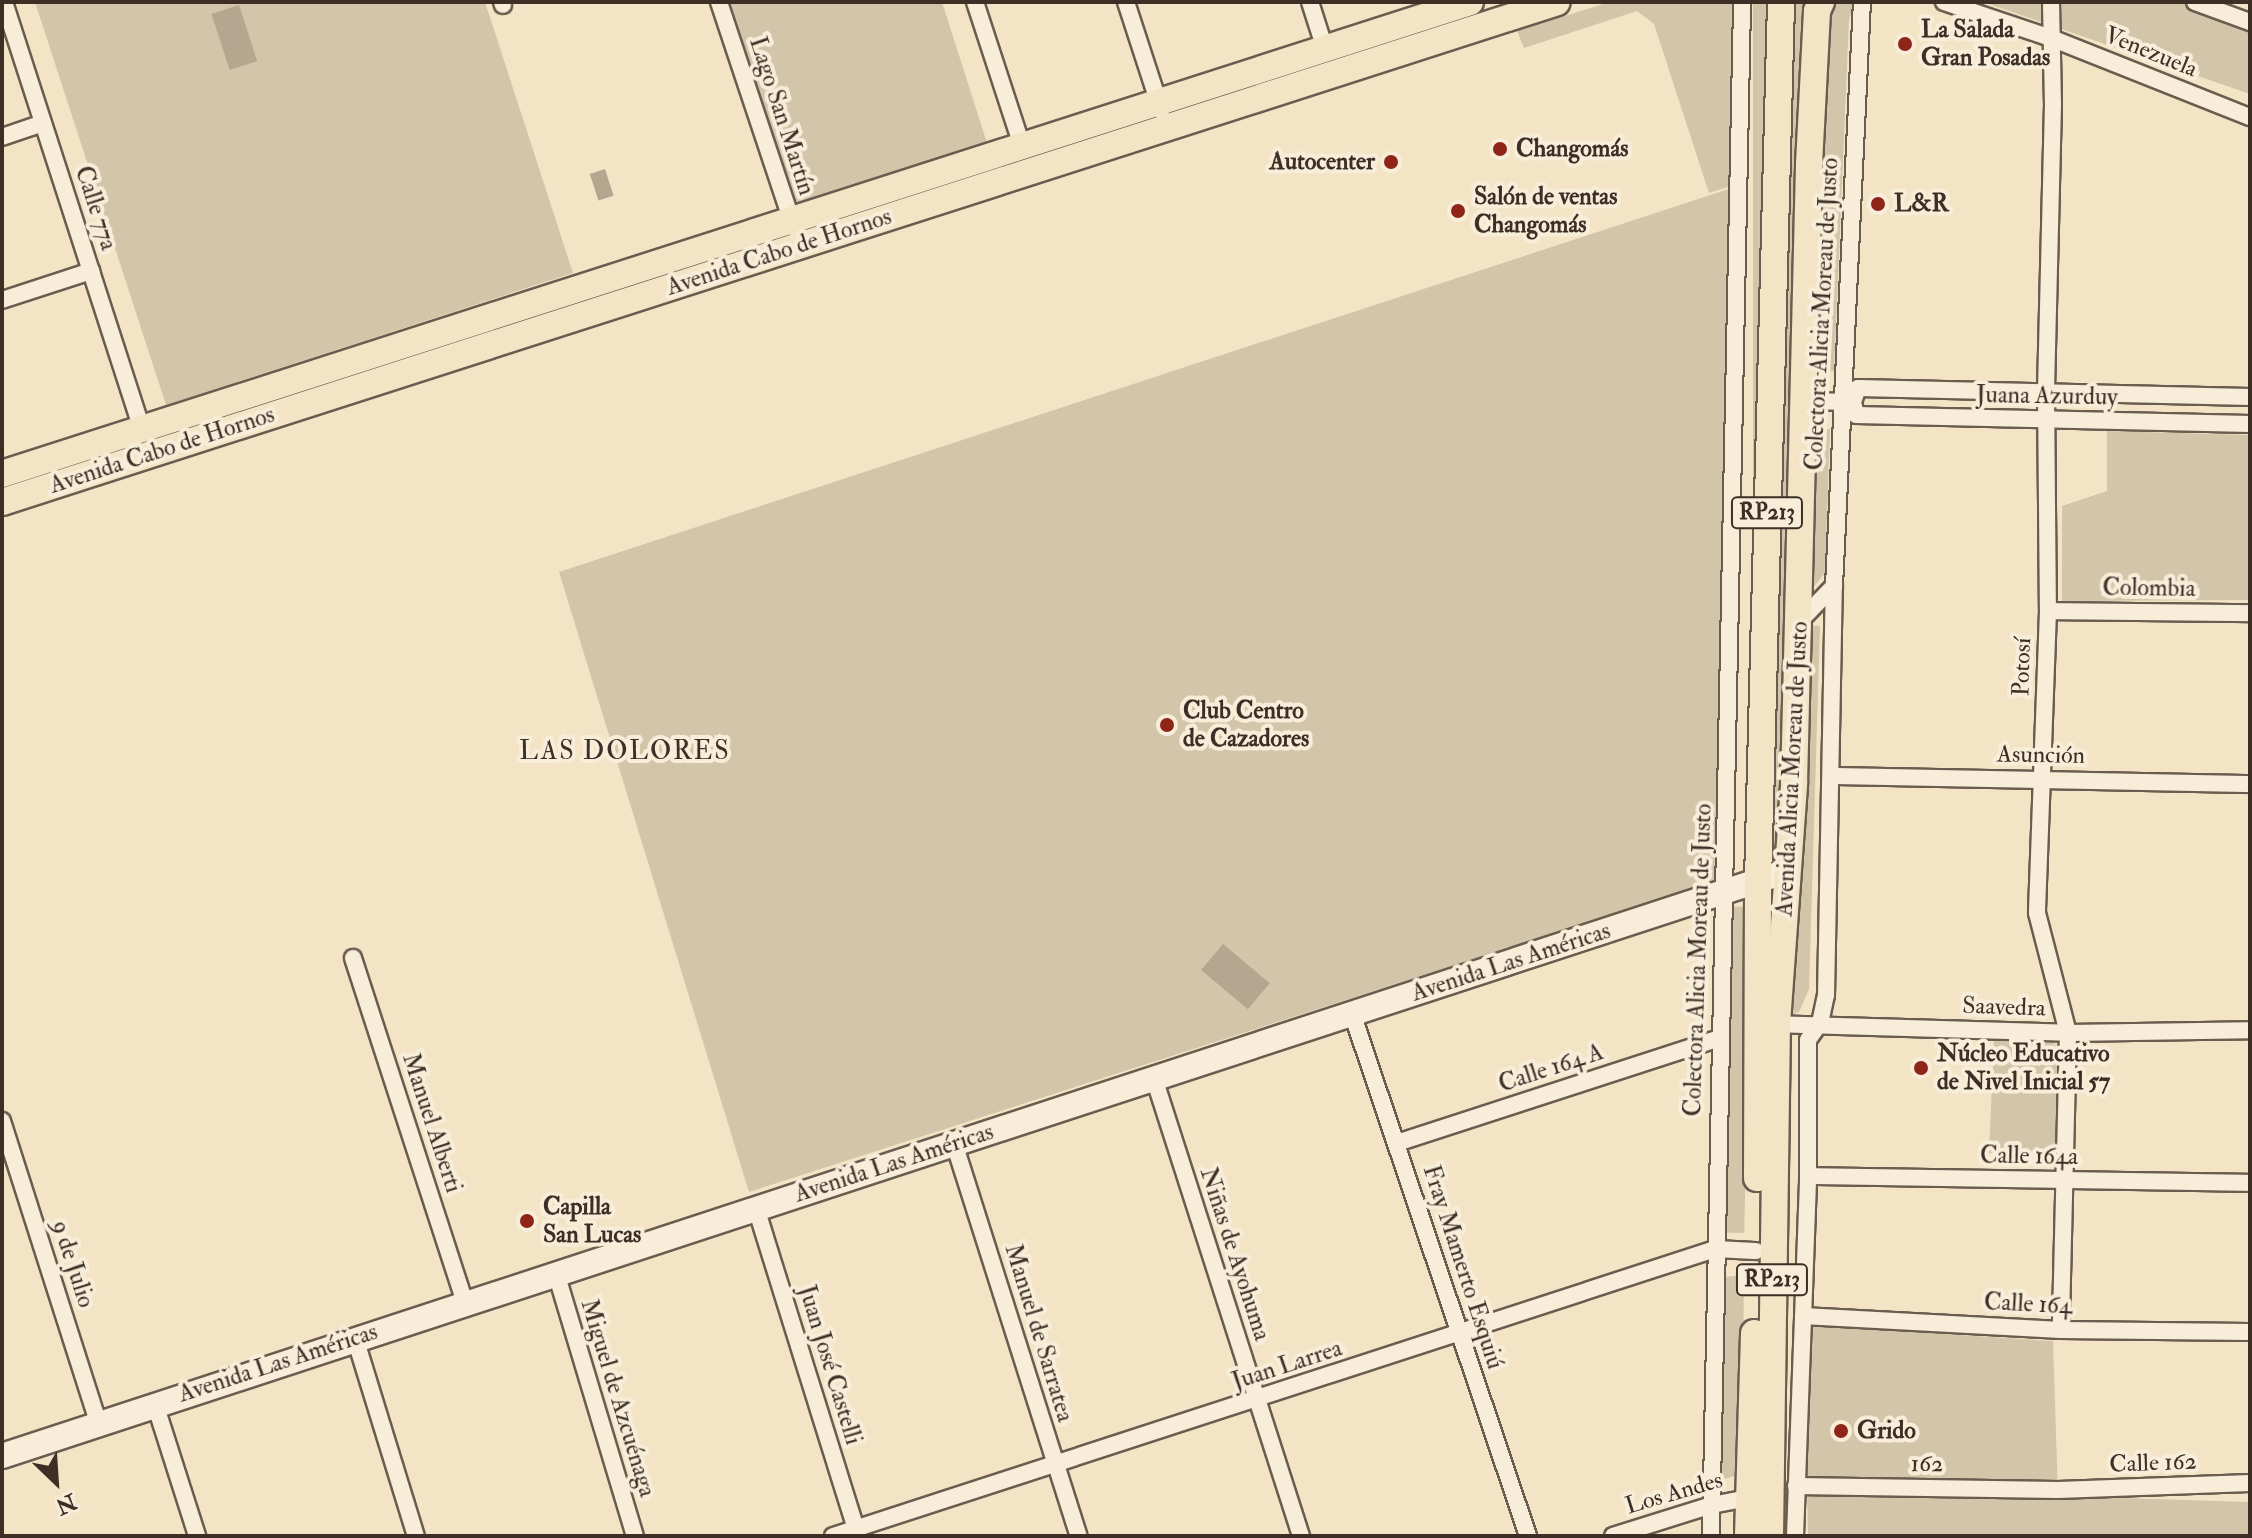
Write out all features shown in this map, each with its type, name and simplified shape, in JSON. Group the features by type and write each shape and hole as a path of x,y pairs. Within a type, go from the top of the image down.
{"main road":[{"name":"Avenida Cabo de Hornos","path":"2,474 796,233 1022,146 1162,115 1325,49 1470,2"},
{"name":"Avenida Cabo de Hornos","path":"2,502 796,233 1162,115 1557,2"},
{"name":"Avenida Alicia Moreau de Justo","path":"1770,1536 1767,1024 1758,881 1781,2"},
{"name":"Avenida Alicia Moreau de Justo","path":"1748,1536 1756,1251 1767,1024 1788,871 1799,622 1809,164 1817,11 1821,2"},
{"name":"Avenida Las Américas","path":"2,1456 98,1422 1788,871"}],"street":[{"name":"Calle 77a","path":"4,2 142,429"},
{"name":"Lago San Martín","path":"719,2 796,233"},
{"path":"975,2 1022,146"},
{"path":"1126,2 1162,115"},
{"path":"1310,2 1325,49"},
{"name":"Colectora Alicia Moreau de Justo","path":"1711,1536 1742,2"},
{"name":"Colectora Alicia Moreau de Justo","path":"1795,1536 1808,1176 1808,1040 1820,1023 1826,995 1834,586 1847,401 1862,2"},
{"name":"Venezuela","path":"1944,2 2051,38 2250,117"},
{"name":"Potosí","path":"2051,2 2053,104 2046,390 2048,611 2037,913 2068,1033 2061,1180 2061,1330"},
{"path":"2195,2 2250,22"},
{"path":"2,137 43,123"},
{"path":"2,300 91,271"},
{"name":"Juana Azurduy","path":"1805,401 1847,401 1858,388 2250,397"},
{"name":"Juana Azurduy","path":"1847,401 1856,415 2250,424"},
{"path":"1799,622 1834,586"},
{"name":"Colombia","path":"2048,611 2250,613"},
{"name":"Asunción","path":"1831,776 2250,784"},
{"name":"Manuel Alberti","path":"353,958 465,1302"},
{"name":"Fray Mamerto Esquiú","path":"1352,1013 1528,1536"},
{"name":"Saavedra","path":"1767,1024 1820,1023 2068,1033 2250,1030"},
{"name":"Calle 164 A","path":"1397,1143 1720,1038"},
{"name":"Niñas de Ayohuma","path":"1154,1078 1301,1536"},
{"name":"9 de Julio","path":"2,1121 98,1422"},
{"name":"Manuel de Sarratea","path":"954,1143 1079,1536"},
{"name":"Calle 164a","path":"1808,1176 2250,1183"},
{"name":"Juan José Castelli","path":"756,1208 856,1532"},
{"name":"Juan Larrea","path":"833,1536 856,1532 1715,1249 1756,1251"},
{"name":"Miguel de Azcuénaga","path":"556,1273 635,1536"},
{"name":"Calle 164","path":"1803,1316 2061,1330 2250,1332"},
{"path":"355,1338 416,1536"},
{"path":"155,1404 197,1536"},
{"name":"Calle 162","path":"2058,1490 2250,1483"},
{"name":"162","path":"1796,1486 2058,1490"},
{"name":"Los Andes","path":"1613,1536 1712,1505 1749,1498"}],"shaded area":[{"path":"35,2 485,2 573,273 166,405"},
{"path":"729,2 942,2 987,143 795,205"},
{"path":"1610,2 1734,2 1734,185 1709,193 1654,24 1637,11 1524,48 1517,31"},
{"path":"1753,2 1773,2 1773,880 1753,880"},
{"path":"1791,2 1815,2 1782,862 1764,862"},
{"path":"1834,2 1854,2 1849,20 1834,371 1816,373 1827,22"},
{"path":"1983,2 2186,2 2231,16 2250,24 2250,94"},
{"path":"239,5 257,61 230,70 211,14"},
{"path":"605,169 614,196 598,201 590,174"},
{"name":"Club Centro de Cazadores","path":"1738,186 1725,878 749,1192 559,572"},
{"path":"1814,429 1830,429 1825,573 1807,595"},
{"path":"2107,431 2250,435 2250,600 2062,601 2062,506 2107,491"},
{"path":"1808,625 1820,626 1809,989 1799,1012 1784,1017 1803,848"},
{"path":"1722,907 1750,907 1744,1233 1716,1232"},
{"path":"1223,944 1270,983 1248,1009 1201,970"},
{"path":"1994,1038 2051,1040 2060,1051 2057,1144 2043,1155 1989,1153"},
{"path":"1781,1056 1792,1056 1785,1536 1776,1536"},
{"path":"1744,1275 1742,1474 1710,1483 1715,1278"},
{"path":"1804,1325 2053,1341 2058,1496 2250,1502 2250,1536 1808,1536"}],"place":[{"name":"La Salada Gran Posadas","path":"1905,44"},
{"name":"Changomás","path":"1500,149"},
{"name":"Autocenter","path":"1391,162"},
{"name":"L&R","path":"1878,204"},
{"name":"Salón de ventas Changomás","path":"1458,211"},
{"name":"Club Centro de Cazadores","path":"1167,725"},
{"name":"Núcleo Educativo de Nivel Inicial 57","path":"1921,1068"},
{"name":"Capilla San Lucas","path":"527,1221"},
{"name":"Grido","path":"1841,1431"}],"district":[{"name":"LAS DOLORES","path":"625,752"}]}
